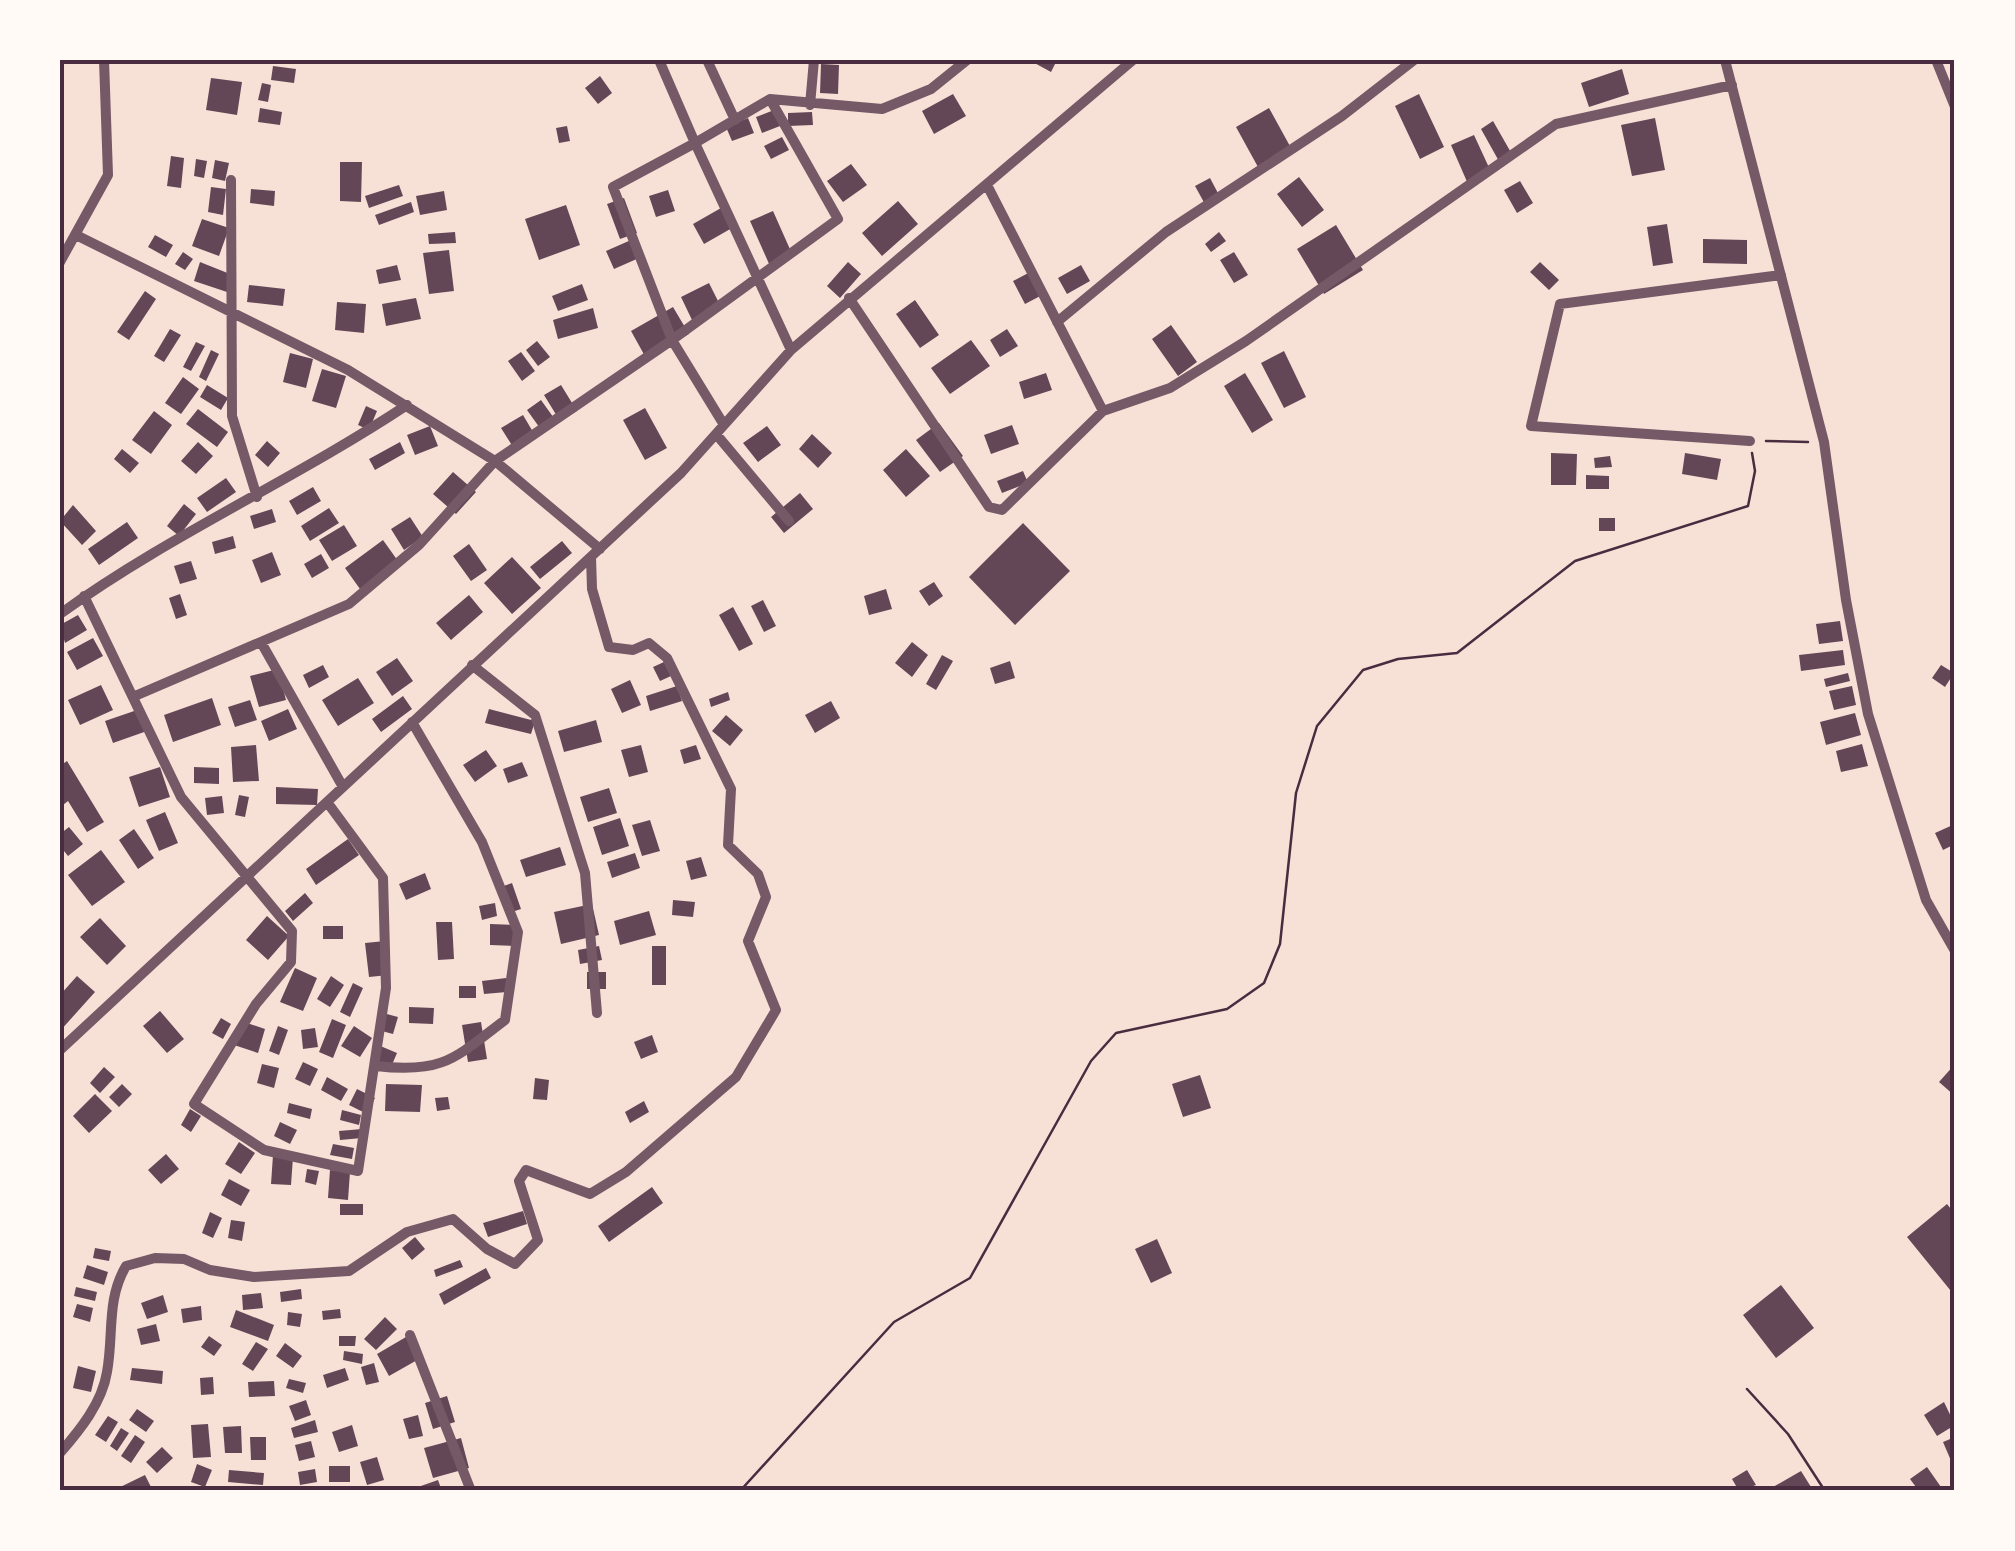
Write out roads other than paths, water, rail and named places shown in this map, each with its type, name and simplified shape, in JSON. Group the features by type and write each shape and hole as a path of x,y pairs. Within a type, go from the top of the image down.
{"street":[{"path":"60,262 78,236 108,176 104,60"},
{"path":"659,60 792,350"},
{"path":"707,60 735,120"},
{"path":"810,105 814,60"},
{"path":"789,521 720,429 672,340 613,187 770,100 882,109 931,89 967,60"},
{"path":"60,1050 595,553 720,429 792,350 1133,60"},
{"path":"1057,322 1166,232 1342,116 1414,60"},
{"path":"1725,60 1824,442 1846,600 1868,714 1926,900 1955,951"},
{"path":"1936,60 1955,107"},
{"path":"850,298 990,507 1002,510 1103,411 1170,388 1246,341 1556,124 1732,86"},
{"path":"135,696 349,604 419,545 495,461 759,280 838,219 770,100"},
{"path":"230,180 234,433 257,497"},
{"path":"987,185 1103,411"},
{"path":"78,236 348,370 407,406 495,461 595,553"},
{"path":"1750,440 1532,426 1560,304 1781,275"},
{"path":"60,614 84,596 407,406"},
{"path":"60,1452 98,1402 107,1373 112,1289 126,1266 154,1258 184,1259 210,1270 254,1277 349,1270 407,1232 453,1220 487,1249 516,1264 538,1240 519,1181 526,1170 590,1194 626,1172 736,1078 776,1010 748,941 766,897 758,874 728,845 730,789 667,658 649,644 633,650 609,647 592,588 595,553"},
{"path":"84,596 180,797 292,931 291,962 256,1004 194,1104 264,1150 358,1171 386,988 383,878 327,802"},
{"path":"262,644 343,787"},
{"path":"472,665 535,715 585,873 597,1013"},
{"path":"376,1066 418,1071 452,1060 505,1020 518,932 482,842 412,722"},
{"path":"410,1335 470,1491"}]}
